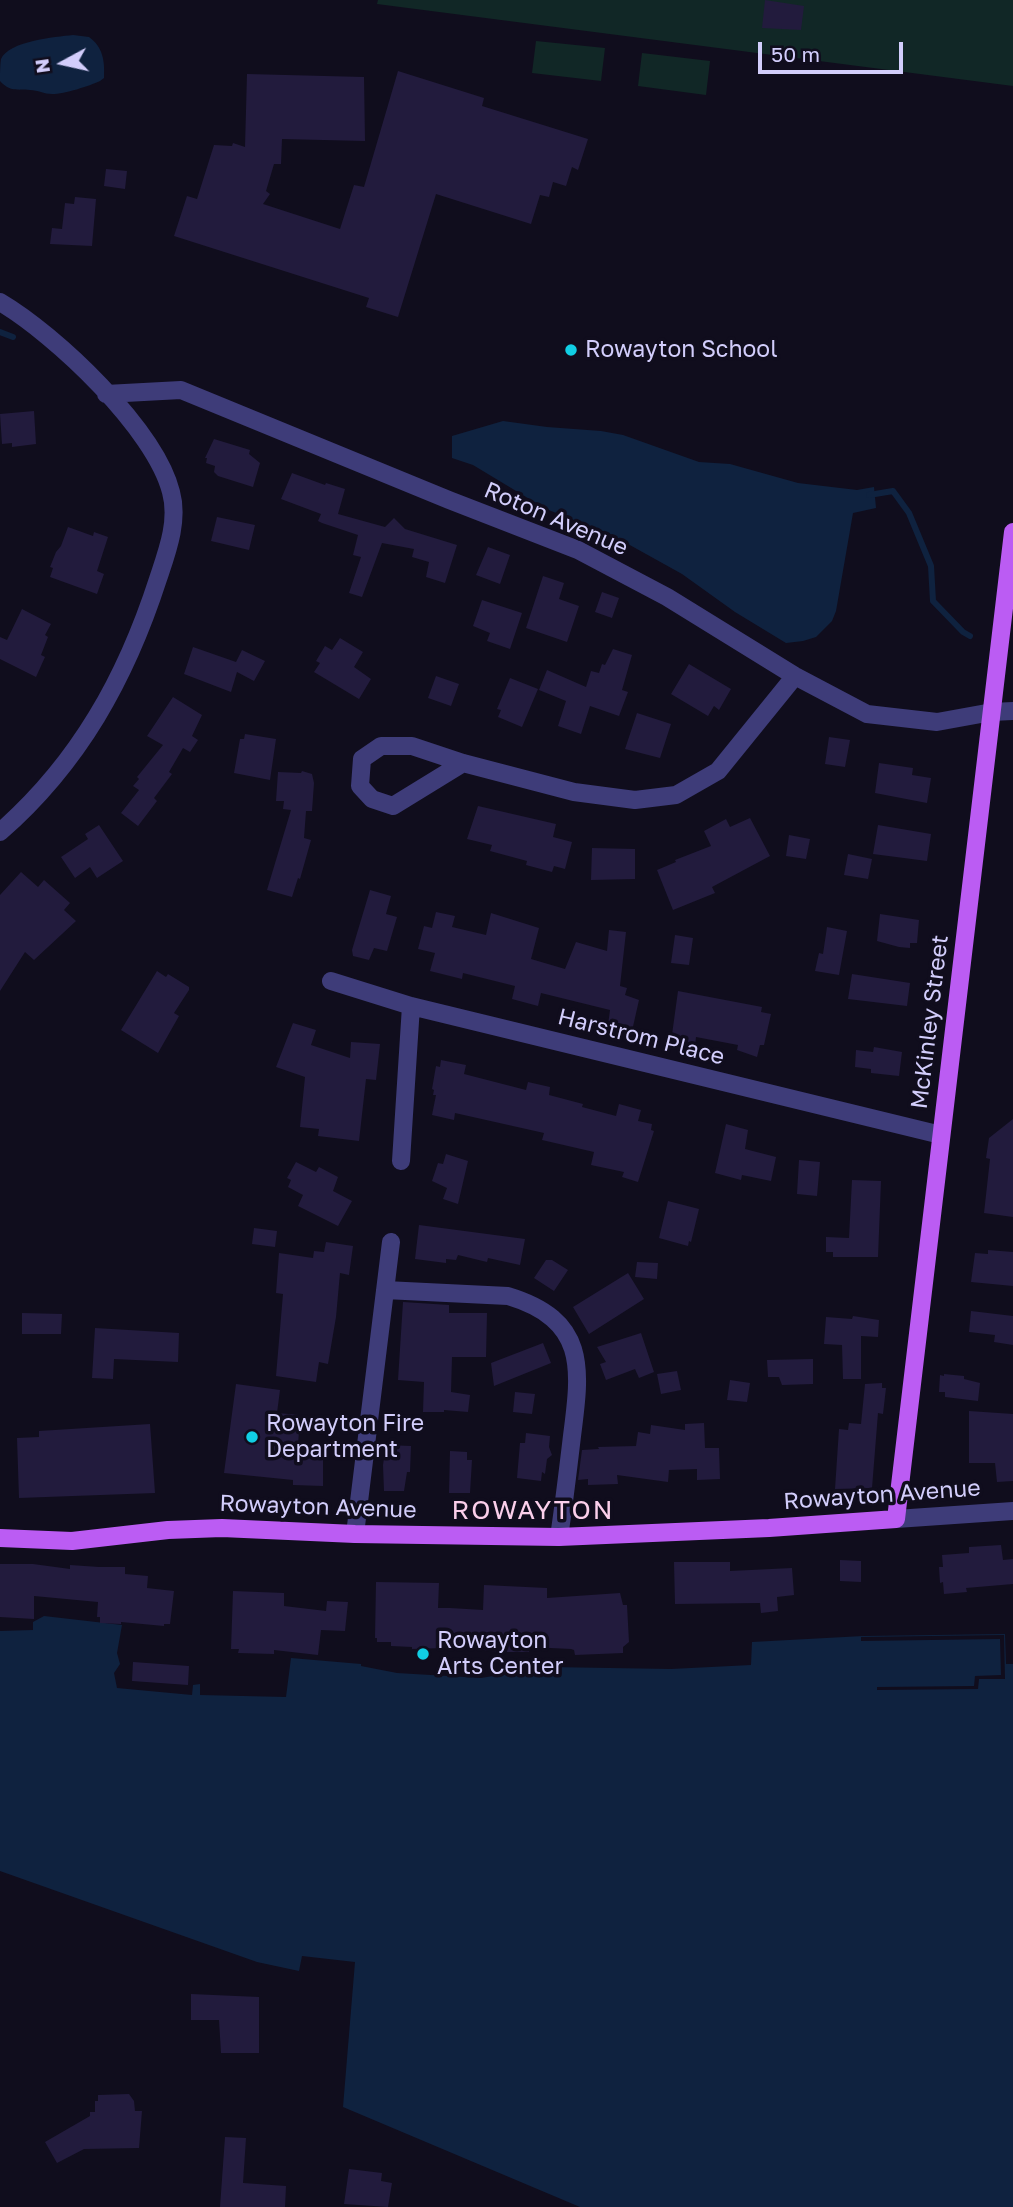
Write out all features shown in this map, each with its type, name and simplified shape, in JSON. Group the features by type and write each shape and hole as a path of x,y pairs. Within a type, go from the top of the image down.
{"main road":[{"name":"McKinley Street","path":"896,1519 1013,532"},
{"name":"Rowayton Avenue","path":"0,1538 72,1541 200,1528 355,1534 559,1537 769,1528 896,1519"}],"street":[{"path":"0,302 43,332 106,394 144,437 164,472 172,493 174,514 167,551 141,630 110,695 58,774 34,802 0,832"},
{"name":"Roton Avenue","path":"106,394 181,390 578,550 667,597 795,676 867,714 937,722 1013,711"},
{"path":"463,762 393,806 372,799 360,786 362,759 381,746 412,746 574,792 635,800 676,795 718,771 795,676"},
{"name":"Harstrom Place","path":"331,981 411,1006 941,1135"},
{"path":"401,1161 411,1006"},
{"path":"355,1534 391,1241"},
{"path":"385,1290 508,1296 527,1301 543,1311 565,1334 576,1356 579,1388 559,1537"},
{"name":"Rowayton Avenue","path":"896,1519 1013,1511"}],"green space":[{"path":"378,0 1013,0 1013,86 377,4"},
{"path":"536,41 605,48 601,81 532,73"},
{"path":"642,53 710,61 706,95 638,86"}],"water":[{"path":"73,35 89,37 100,50 104,78 100,81 52,94 17,90 0,81 1,59 13,48 33,41"},
{"path":"503,421 623,435 699,462 730,464 798,483 857,490 874,487 876,508 853,513 832,621 816,637 786,643 735,612 682,574 610,534 546,509 473,465 452,458 452,436"},
{"path":"44,1616 122,1625 117,1653 120,1664 114,1673 117,1688 192,1695 193,1685 200,1684 200,1695 286,1697 291,1658 361,1664 397,1673 481,1678 548,1667 671,1669 751,1665 752,1642 863,1636 1005,1634 1006,1664 1013,1664 1013,2207 580,2207 343,2107 355,1962 302,1956 299,1971 257,1962 0,1871 0,1631 33,1630 33,1622"}],"pier":[{"path":"1004,1635 1005,1679 979,1679 978,1689 877,1690 877,1687 974,1686 975,1676 1001,1675 1000,1639 861,1641 861,1637"}],"building":[{"path":"765,0 804,6 801,30 762,28"},
{"path":"398,71 484,98 482,106 588,139 578,170 572,167 566,186 553,182 549,197 540,195 531,224 436,194 398,317 366,307 369,298 174,236 187,196 197,199 214,145 232,146 233,143 245,147 247,74 364,77 365,141 282,139 281,164 274,164 266,191 270,194 263,204 340,229 354,185 364,187"},
{"path":"106,169 127,171 125,189 104,186"},
{"path":"75,197 96,199 92,246 50,244 52,228 62,229 65,203 74,204"},
{"path":"34,411 36,444 12,447 12,443 2,444 0,414"},
{"path":"214,439 250,450 249,454 260,463 253,487 218,476 214,472 215,466 206,463 205,458"},
{"path":"292,473 345,489 338,514 385,527 394,518 405,529 457,545 445,583 426,577 429,562 412,557 414,549 382,543 362,597 349,593 361,557 353,555 358,535 322,523 318,521 321,514 281,499"},
{"path":"217,517 255,525 249,550 211,541"},
{"path":"68,527 93,536 94,532 108,537 97,571 104,574 97,594 50,577 53,568 50,567"},
{"path":"488,547 510,555 500,584 476,575"},
{"path":"543,576 564,583 559,599 579,606 567,642 526,628"},
{"path":"602,592 619,598 612,618 595,612"},
{"path":"482,600 522,613 510,649 487,641 490,633 473,626"},
{"path":"22,609 51,624 45,635 48,637 41,655 45,657 36,677 0,659 0,637 7,640"},
{"path":"340,638 363,652 354,667 371,679 359,699 314,672 320,663 316,661 325,646 332,650"},
{"path":"193,647 236,662 242,650 265,661 254,681 237,672 231,692 184,674"},
{"path":"613,649 632,655 622,690 628,692 619,716 590,706 581,734 558,726 566,701 539,690 547,670 586,687 591,671 599,673"},
{"path":"689,664 731,689 719,710 714,706 708,716 671,694"},
{"path":"436,676 459,684 451,706 428,698"},
{"path":"510,678 538,689 522,727 498,717 501,710 497,709"},
{"path":"173,697 202,715 192,736 198,740 190,752 183,748 169,772 172,774 154,798 157,801 138,826 121,813 139,790 133,786 139,779 137,777 163,745 147,736"},
{"path":"637,713 671,724 660,758 625,749"},
{"path":"245,734 276,739 270,780 234,773 240,739 244,739"},
{"path":"829,737 850,740 845,767 825,764"},
{"path":"879,763 913,768 912,775 931,778 927,803 875,793"},
{"path":"302,771 312,774 314,783 312,811 306,811 304,838 311,840 292,897 267,890 291,810 283,809 284,801 276,801 278,772"},
{"path":"478,806 556,824 553,837 572,842 565,869 554,866 552,872 526,865 527,861 490,851 492,845 467,839"},
{"path":"750,818 770,856 712,887 715,893 673,910 657,870 711,846 704,831 726,819 730,827"},
{"path":"99,825 123,861 97,878 90,867 75,878 61,857 88,839 85,834"},
{"path":"878,825 931,834 927,861 873,854"},
{"path":"789,835 810,839 806,859 786,856"},
{"path":"592,848 635,849 635,879 591,880"},
{"path":"848,854 872,859 868,879 844,875"},
{"path":"21,872 38,887 44,880 70,903 64,910 76,921 34,960 25,952 0,991 0,895"},
{"path":"370,890 391,896 386,914 397,917 387,951 374,948 369,960 353,956 352,950"},
{"path":"436,912 455,916 452,927 486,935 491,913 539,928 531,959 565,969 576,942 607,951 609,930 626,932 620,986 627,988 625,995 639,1000 632,1031 608,1025 610,1010 541,993 538,1006 512,999 515,986 463,973 462,979 430,971 435,953 418,949 424,926 432,928"},
{"path":"880,914 919,920 917,943 910,943 910,948 877,941"},
{"path":"827,927 847,931 839,975 815,971 819,953 823,954"},
{"path":"675,935 693,938 689,965 671,963"},
{"path":"157,971 166,977 168,974 189,987 174,1013 179,1016 158,1053 121,1030"},
{"path":"852,974 910,983 907,1006 848,999"},
{"path":"678,991 762,1007 761,1012 771,1014 764,1045 760,1045 757,1057 737,1050 738,1045 696,1037 695,1046 671,1042"},
{"path":"293,1023 316,1030 311,1045 350,1058 351,1042 380,1044 376,1080 366,1079 359,1141 318,1136 319,1129 300,1127 305,1077 276,1067"},
{"path":"874,1047 902,1052 899,1076 871,1073 871,1069 855,1067 856,1050 873,1052"},
{"path":"441,1060 466,1065 464,1074 526,1090 528,1082 550,1087 549,1095 616,1116 619,1104 641,1110 638,1121 652,1124 651,1130 654,1131 638,1182 622,1177 624,1172 591,1165 594,1152 542,1140 544,1133 455,1113 454,1120 432,1115 436,1095 433,1095 432,1089 436,1066 440,1067"},
{"path":"1013,1119 1013,1217 984,1213 990,1159 986,1158 989,1138"},
{"path":"726,1124 748,1130 745,1149 776,1157 771,1181 742,1175 741,1180 715,1173"},
{"path":"446,1154 468,1161 458,1204 443,1199 447,1188 432,1181 438,1163 443,1164"},
{"path":"799,1160 820,1162 817,1196 797,1194"},
{"path":"296,1162 316,1172 319,1167 338,1177 333,1191 352,1201 338,1226 298,1206 303,1195 288,1187 291,1180 287,1178"},
{"path":"852,1180 881,1181 878,1257 833,1257 833,1252 826,1252 826,1237 849,1238"},
{"path":"668,1201 699,1209 688,1246 659,1238"},
{"path":"419,1225 525,1239 520,1265 488,1258 487,1262 458,1255 456,1260 446,1259 446,1263 415,1259"},
{"path":"254,1228 277,1231 275,1247 252,1244"},
{"path":"326,1242 353,1246 349,1275 340,1273 328,1364 319,1362 316,1382 276,1376 283,1294 276,1293 279,1253 313,1258 314,1251 324,1252"},
{"path":"988,1250 1013,1252 1013,1286 971,1282 975,1253 988,1254"},
{"path":"546,1260 552,1260 568,1270 554,1291 534,1278"},
{"path":"637,1262 658,1263 657,1279 635,1277"},
{"path":"628,1273 644,1299 589,1334 573,1307"},
{"path":"403,1302 449,1305 449,1313 487,1313 486,1357 452,1357 451,1392 470,1395 468,1412 423,1412 424,1382 398,1380"},
{"path":"971,1311 1013,1316 1013,1345 994,1342 995,1335 969,1332"},
{"path":"22,1313 62,1314 61,1334 22,1334"},
{"path":"853,1316 879,1320 878,1337 861,1336 861,1379 843,1379 842,1345 824,1344 826,1317 852,1319"},
{"path":"95,1328 179,1333 178,1362 114,1359 113,1379 92,1378"},
{"path":"641,1333 654,1372 639,1378 635,1369 606,1380 600,1364 606,1362 597,1347"},
{"path":"543,1343 551,1363 494,1386 491,1363"},
{"path":"813,1359 813,1384 782,1385 779,1377 768,1377 767,1360"},
{"path":"677,1371 681,1390 661,1394 657,1374"},
{"path":"940,1375 964,1376 964,1379 980,1383 978,1401 945,1397 945,1392 939,1392"},
{"path":"730,1380 750,1383 747,1402 727,1400"},
{"path":"882,1383 882,1388 886,1388 883,1414 878,1413 872,1488 835,1489 839,1429 848,1430 849,1423 861,1424 865,1384"},
{"path":"236,1384 280,1390 277,1413 300,1415 298,1446 321,1447 323,1486 293,1485 293,1480 224,1473"},
{"path":"515,1392 535,1394 532,1414 513,1412"},
{"path":"969,1411 1013,1414 1013,1481 997,1482 995,1463 969,1463"},
{"path":"704,1423 705,1448 719,1448 720,1479 697,1480 697,1469 669,1470 668,1482 617,1475 618,1484 588,1485 588,1479 578,1480 582,1450 636,1446 638,1432 650,1434 651,1425 685,1430 685,1424"},
{"path":"150,1424 155,1493 19,1498 17,1438 39,1437 39,1431"},
{"path":"526,1433 550,1436 549,1447 552,1455 547,1459 541,1481 517,1478 520,1443 525,1443"},
{"path":"386,1445 411,1446 410,1472 407,1472 404,1491 384,1491 383,1465"},
{"path":"450,1451 467,1452 467,1460 472,1460 470,1493 449,1493"},
{"path":"1001,1545 1003,1560 1013,1559 1013,1584 966,1588 967,1592 944,1594 939,1567 943,1567 942,1555 969,1553 969,1547"},
{"path":"840,1560 861,1561 861,1582 840,1581"},
{"path":"674,1562 730,1562 730,1571 792,1568 794,1595 777,1597 778,1611 761,1613 760,1603 675,1604"},
{"path":"0,1564 33,1564 70,1569 70,1565 125,1567 125,1574 148,1576 147,1588 174,1591 170,1624 100,1623 100,1617 97,1617 98,1602 34,1596 34,1619 0,1617"},
{"path":"376,1582 439,1583 438,1608 483,1610 484,1585 547,1588 547,1598 620,1593 623,1605 627,1605 629,1642 623,1647 623,1653 575,1655 571,1649 530,1647 529,1652 508,1652 474,1647 412,1649 391,1646 391,1642 377,1642 375,1638"},
{"path":"233,1591 284,1593 284,1606 326,1611 327,1601 348,1602 345,1631 321,1630 318,1655 274,1650 274,1654 238,1653 239,1649 231,1649"},
{"path":"133,1662 189,1666 188,1685 132,1681"},
{"path":"191,1994 259,1997 259,2053 221,2053 219,2020 191,2020"},
{"path":"129,2094 134,2101 135,2111 142,2111 139,2148 84,2149 57,2163 45,2142 90,2116 90,2112 95,2112 98,2095"},
{"path":"225,2137 246,2138 243,2183 286,2186 285,2207 220,2207"},
{"path":"349,2169 382,2173 381,2181 392,2183 388,2207 344,2204"}],"waterway":[{"path":"0,332 13,337"},
{"path":"869,495 893,491 909,513 931,566 933,601 970,636"}],"place":[{"name":"Rowayton School","path":"571,350"},
{"name":"Rowayton Fire Department","path":"252,1437"},
{"name":"Rowayton Arts Center","path":"423,1654"}],"district":[{"name":"ROWAYTON","path":"533,1511"}]}
